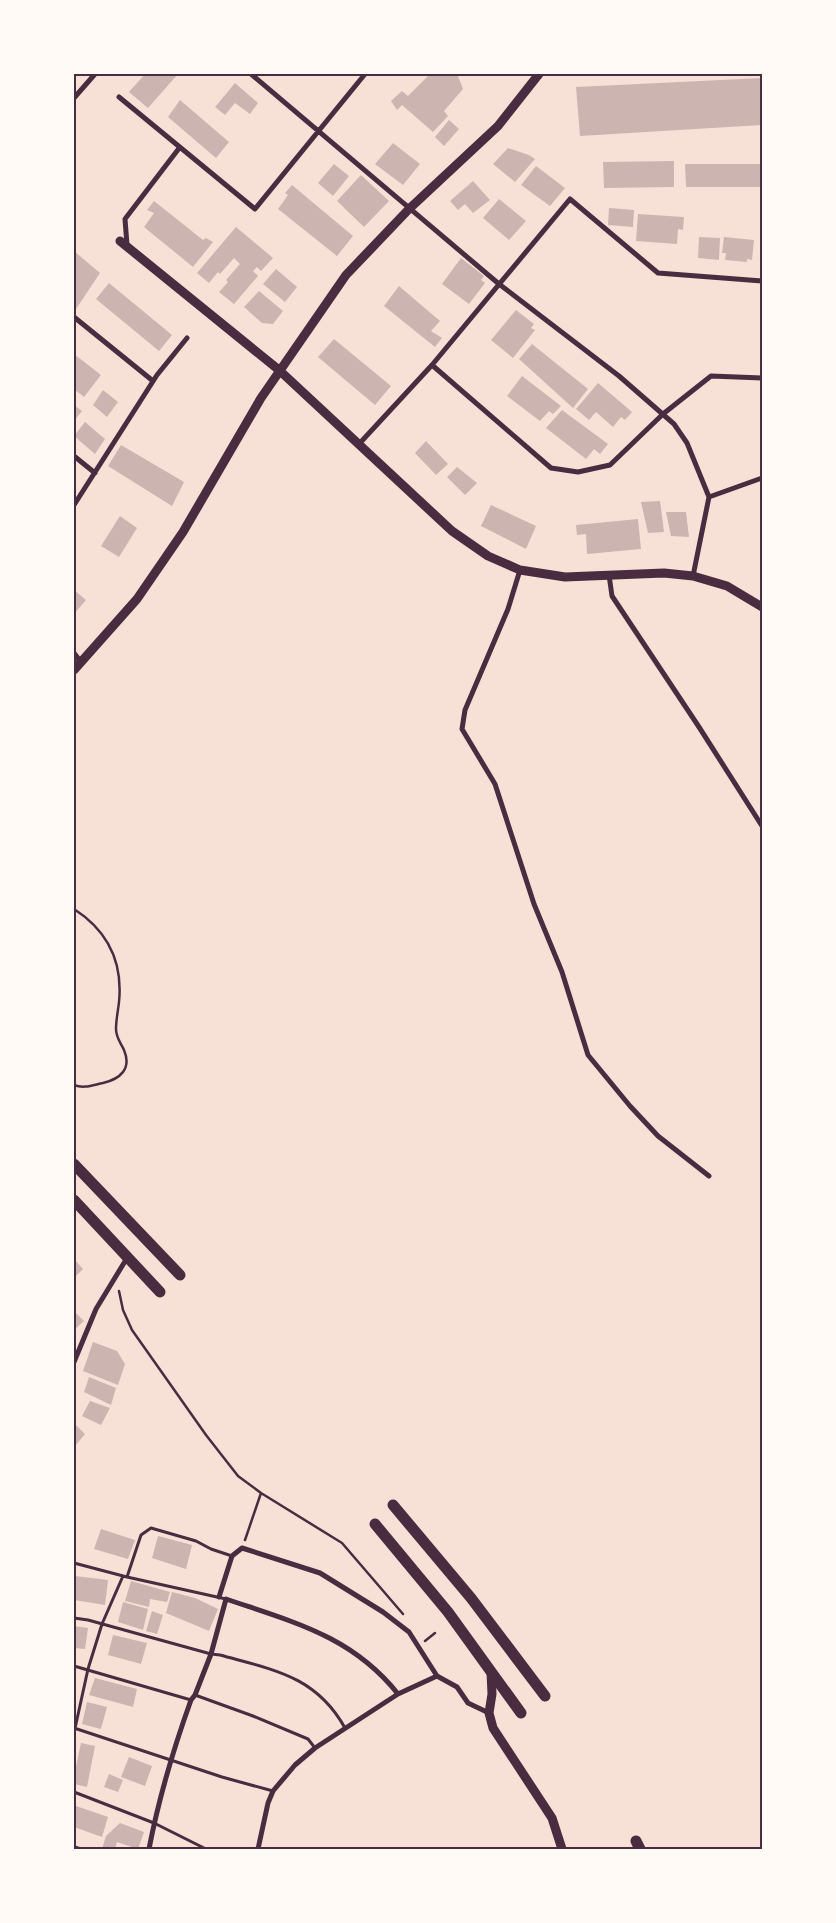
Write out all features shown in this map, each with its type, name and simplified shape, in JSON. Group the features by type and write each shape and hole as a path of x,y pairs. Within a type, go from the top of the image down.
{"highway":[{"path":"74,1164 180,1275"},
{"path":"74,1200 160,1292"},
{"path":"393,1505 471,1598 546,1696"},
{"path":"375,1524 448,1612 521,1713"}],"street":[{"path":"74,98 95,74"},
{"path":"251,74 499,284 619,376 674,424 687,443 709,497 693,576"},
{"path":"119,97 255,209 365,74"},
{"path":"74,670 137,599 173,547 261,398 346,275 409,209 498,126 539,74"},
{"path":"127,248 126,219 180,147"},
{"path":"359,444 432,365 570,199 658,273 762,281"},
{"path":"120,241 279,370 452,531 488,556 520,570 565,577 664,573 693,576 727,586 762,607"},
{"path":"74,317 153,381"},
{"path":"74,506 153,381 187,338"},
{"path":"432,365 551,468 578,472 610,465 662,414 712,376 762,378"},
{"path":"74,456 95,473"},
{"path":"709,497 762,478"},
{"path":"520,570 508,609 466,710 462,729 495,784 534,904 562,972 588,1055 630,1106 658,1136 709,1176"},
{"path":"609,575 612,596 699,726 762,826"},
{"path":"74,653 81,662"},
{"path":"74,1362 96,1309 127,1257"},
{"path":"220,1597 232,1556 242,1548 320,1573 383,1612 409,1632 437,1676 457,1687 468,1703 489,1713"},
{"path":"149,1849 170,1759 191,1700 195,1695 211,1654 226,1599 311,1628 361,1656 384,1677 398,1694"},
{"path":"490,1669 492,1694 489,1713 493,1728 552,1818 562,1849"},
{"path":"258,1849 268,1803 273,1791 294,1765 315,1748 398,1694 437,1676"},
{"path":"74,1848 78,1849"}],"lane":[{"path":"127,1577 141,1535 151,1528 196,1541 211,1549 232,1556"},
{"path":"74,1563 226,1599"},
{"path":"74,1733 88,1669 102,1624 123,1576"},
{"path":"74,1618 275,1670 313,1688 337,1713 346,1729"},
{"path":"74,1666 191,1700"},
{"path":"195,1695 253,1716 308,1740 315,1748"},
{"path":"74,1728 222,1777 273,1791"},
{"path":"74,1792 154,1823 206,1849"}],"path":[{"path":"74,909 100,929 116,960 120,975 120,1002 116,1032 118,1042 124,1051 126,1063 123,1072 116,1080 83,1088 74,1085"},
{"path":"116,1276 123,1310 132,1330 206,1435 238,1476 261,1493 342,1544 407,1620"},
{"path":"242,1548 261,1493"},
{"path":"424,1642 436,1634"}],"building":[{"path":"145,74 178,74 148,108 129,92"},
{"path":"430,74 459,74 463,89 444,111 448,116 433,132 402,105 397,110 391,101 402,91 408,96"},
{"path":"762,78 762,125 580,136 576,87"},
{"path":"235,83 258,103 250,114 235,103 225,115 215,107"},
{"path":"180,100 229,142 216,158 168,117"},
{"path":"449,120 459,129 444,146 435,137"},
{"path":"393,143 420,164 403,185 375,164"},
{"path":"508,148 535,159 515,182 493,164"},
{"path":"674,161 674,187 604,188 603,162"},
{"path":"334,164 349,176 333,196 318,183"},
{"path":"685,164 762,164 762,187 686,187"},
{"path":"536,166 565,188 550,206 521,185"},
{"path":"361,175 389,201 364,227 337,201"},
{"path":"473,181 490,200 473,213 465,204 458,210 450,201"},
{"path":"292,185 353,236 337,256 278,209 288,195 285,193"},
{"path":"499,199 526,221 509,240 483,218"},
{"path":"154,201 203,240 206,238 213,242 193,267 144,227 154,213 147,210"},
{"path":"609,208 634,210 633,227 608,225"},
{"path":"638,214 684,217 683,230 678,229 677,244 636,241"},
{"path":"236,227 273,258 261,271 257,267 253,271 258,276 234,304 219,292 228,282 226,280 240,264 234,258 209,283 197,273"},
{"path":"699,237 720,238 719,260 698,258"},
{"path":"724,237 754,240 752,260 747,259 747,262 725,260 726,253 722,253"},
{"path":"74,251 100,273 76,309 74,306 74,287 76,285 74,283"},
{"path":"461,258 484,276 481,280 485,283 469,304 442,284"},
{"path":"276,269 297,287 285,302 263,284"},
{"path":"109,283 172,335 159,351 96,299"},
{"path":"399,286 440,321 431,331 442,338 435,347 384,306"},
{"path":"259,291 283,311 273,324 262,323 244,307"},
{"path":"516,310 534,324 531,328 535,330 513,358 491,340"},
{"path":"334,339 391,386 375,405 318,357"},
{"path":"532,344 588,389 573,408 519,359"},
{"path":"74,354 101,375 84,397 74,389"},
{"path":"522,376 561,406 553,414 549,411 540,421 507,396"},
{"path":"598,383 632,412 625,420 621,417 613,427 596,412 589,420 576,409"},
{"path":"103,390 118,402 107,417 93,405"},
{"path":"74,405 82,411 74,421"},
{"path":"562,410 608,444 600,454 594,449 586,459 546,428"},
{"path":"85,422 105,439 95,454 74,436"},
{"path":"426,441 448,464 436,475 415,453"},
{"path":"121,445 184,482 172,506 108,466"},
{"path":"457,467 477,483 465,495 447,477"},
{"path":"660,501 664,532 648,533 641,502"},
{"path":"491,505 536,526 526,549 481,526"},
{"path":"666,512 686,512 689,537 671,536"},
{"path":"120,516 137,528 119,557 101,546"},
{"path":"638,519 641,549 587,554 586,534 577,535 576,525"},
{"path":"74,590 86,600 74,614"},
{"path":"74,1259 83,1269 74,1278"},
{"path":"74,1311 84,1321 74,1330"},
{"path":"93,1342 117,1351 125,1364 118,1385 83,1371"},
{"path":"89,1377 116,1388 111,1405 84,1392"},
{"path":"90,1401 110,1408 101,1425 82,1416"},
{"path":"74,1423 85,1434 75,1446 74,1445"},
{"path":"101,1529 135,1540 128,1559 94,1549"},
{"path":"158,1536 192,1545 186,1569 152,1558"},
{"path":"75,1576 108,1580 105,1605 74,1600"},
{"path":"131,1581 170,1592 167,1602 150,1599 149,1607 125,1601"},
{"path":"172,1592 195,1598 218,1609 209,1631 166,1613"},
{"path":"123,1602 148,1609 143,1630 118,1622"},
{"path":"152,1611 163,1615 157,1634 146,1631"},
{"path":"74,1626 88,1628 85,1649 74,1648"},
{"path":"113,1635 147,1643 141,1664 108,1655"},
{"path":"95,1678 137,1689 133,1707 89,1695"},
{"path":"87,1702 107,1707 101,1729 82,1724"},
{"path":"81,1743 95,1746 87,1787 74,1784"},
{"path":"129,1757 152,1766 145,1786 121,1777"},
{"path":"109,1774 123,1780 118,1792 104,1787"},
{"path":"76,1806 108,1817 102,1837 74,1827"},
{"path":"120,1823 144,1832 138,1849 117,1842 115,1849 102,1849 106,1836"}]}
